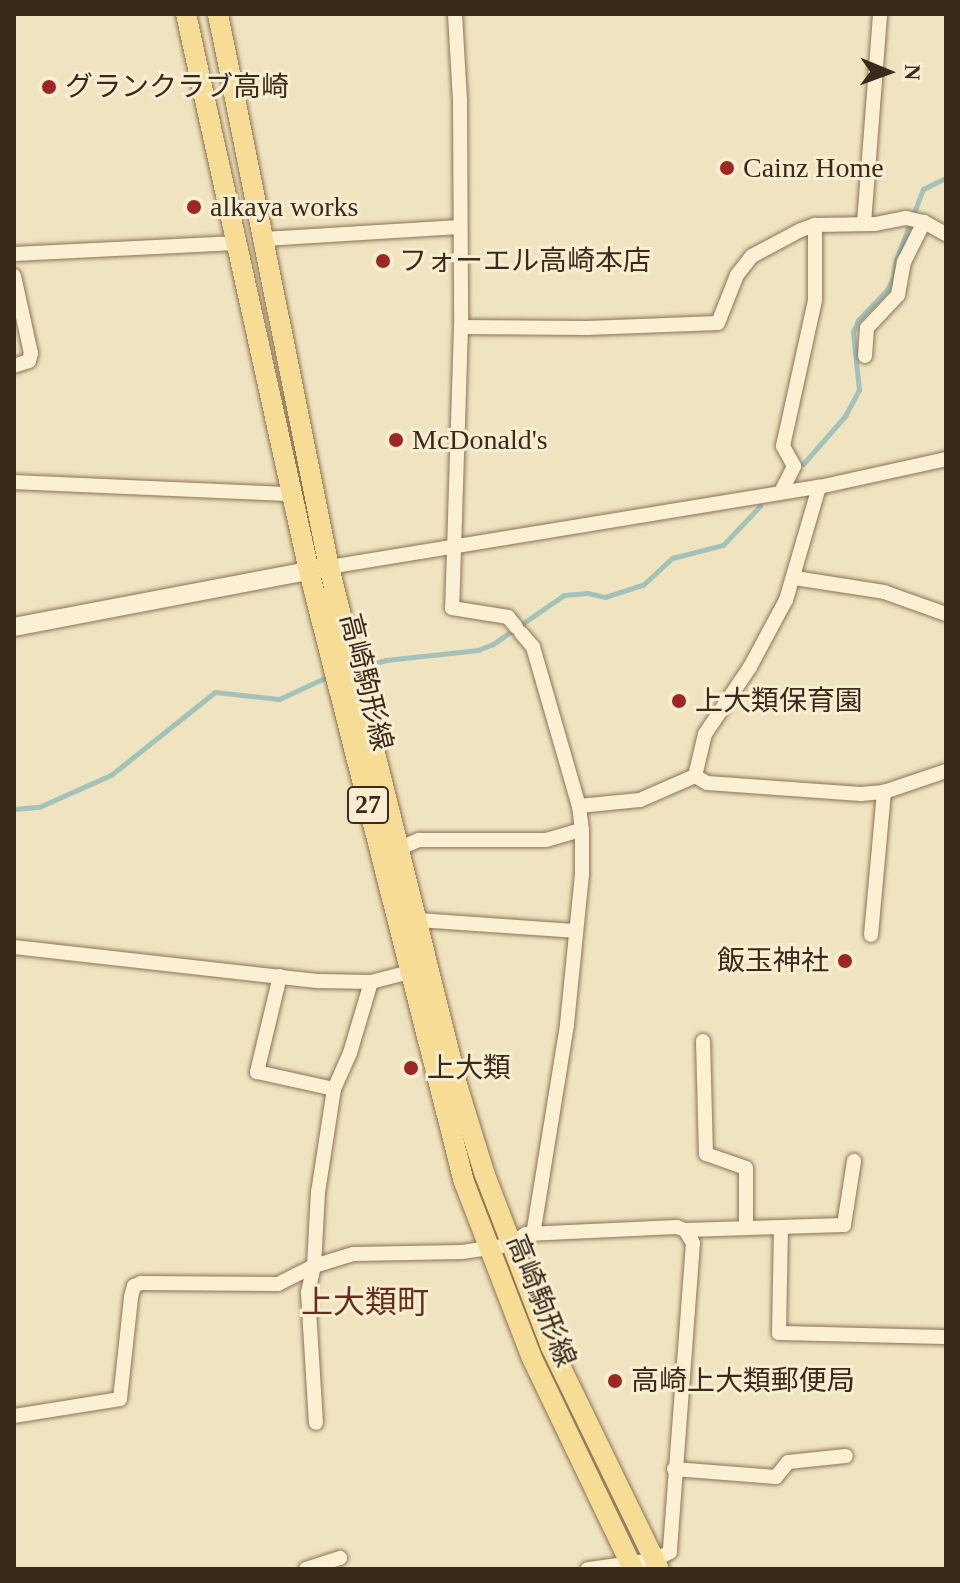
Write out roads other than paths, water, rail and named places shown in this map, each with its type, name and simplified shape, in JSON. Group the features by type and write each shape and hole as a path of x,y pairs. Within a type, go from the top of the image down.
{"main road":[{"name":"高崎駒形線","path":"186,14 292,494 319,569 400,848 458,1088 510,1245 590,1431 656,1565"},
{"name":"高崎駒形線","path":"218,14 264,239 319,569 410,972 464,1182 531,1356 632,1565"}],"street":[{"path":"455,14 460,100 461,327 452,608 508,617 533,647 579,806 582,830 582,874 561,1070 533,1234"},
{"path":"864,223 880,14"},
{"path":"461,327 587,328 718,323 737,275 752,256 815,225 906,218 924,222 946,234"},
{"path":"865,356 867,328 898,295 904,262 924,222"},
{"path":"781,492 794,466 783,446 815,300 815,225"},
{"path":"264,239 460,227"},
{"path":"14,254 237,243"},
{"path":"14,276 31,353 29,361 14,366"},
{"path":"14,627 452,545 819,487 946,459"},
{"path":"14,482 292,494"},
{"path":"695,776 705,734 750,667 795,578 819,487"},
{"path":"795,578 884,592 946,614"},
{"path":"695,776 707,783 795,792 884,792 946,771"},
{"path":"579,806 640,800 695,776"},
{"path":"871,935 884,792"},
{"path":"400,848 419,840 546,840 582,830"},
{"path":"418,920 574,931"},
{"path":"14,947 280,976 371,982 410,972"},
{"path":"280,976 257,1072 334,1089"},
{"path":"316,1423 308,1293 314,1266 318,1192 334,1089 350,1053 371,982"},
{"path":"703,1041 706,1154 746,1168 746,1227"},
{"path":"14,1416 120,1399 134,1286 159,1281 278,1284 314,1266 353,1254 462,1252 510,1245 533,1234 677,1227 685,1230 844,1225 854,1161"},
{"path":"781,1228 779,1333 946,1337"},
{"path":"588,1569 656,1565 670,1552 693,1243 685,1230"},
{"path":"674,1469 776,1477 788,1462 846,1456"},
{"path":"306,1569 340,1558"}],"waterway":[{"path":"803,464 845,416 859,390 853,332 858,320 887,290 893,278 896,260 923,189 946,178"},
{"path":"358,668 386,660 478,650 493,644 564,595 588,593 605,597 643,585 672,558 723,545 760,506"},
{"path":"14,809 39,807 111,775 215,692 279,699 329,676"}],"place":[{"name":"グランクラブ高崎","path":"49,87"},
{"name":"Cainz Home","path":"727,168"},
{"name":"alkaya works","path":"194,207"},
{"name":"フォーエル高崎本店","path":"383,261"},
{"name":"McDonald's","path":"396,440"},
{"name":"上大類保育園","path":"679,701"},
{"name":"飯玉神社","path":"845,961"},
{"name":"上大類","path":"411,1068"},
{"name":"高崎上大類郵便局","path":"615,1381"}],"district":[{"name":"上大類町","path":"365,1302"}]}
